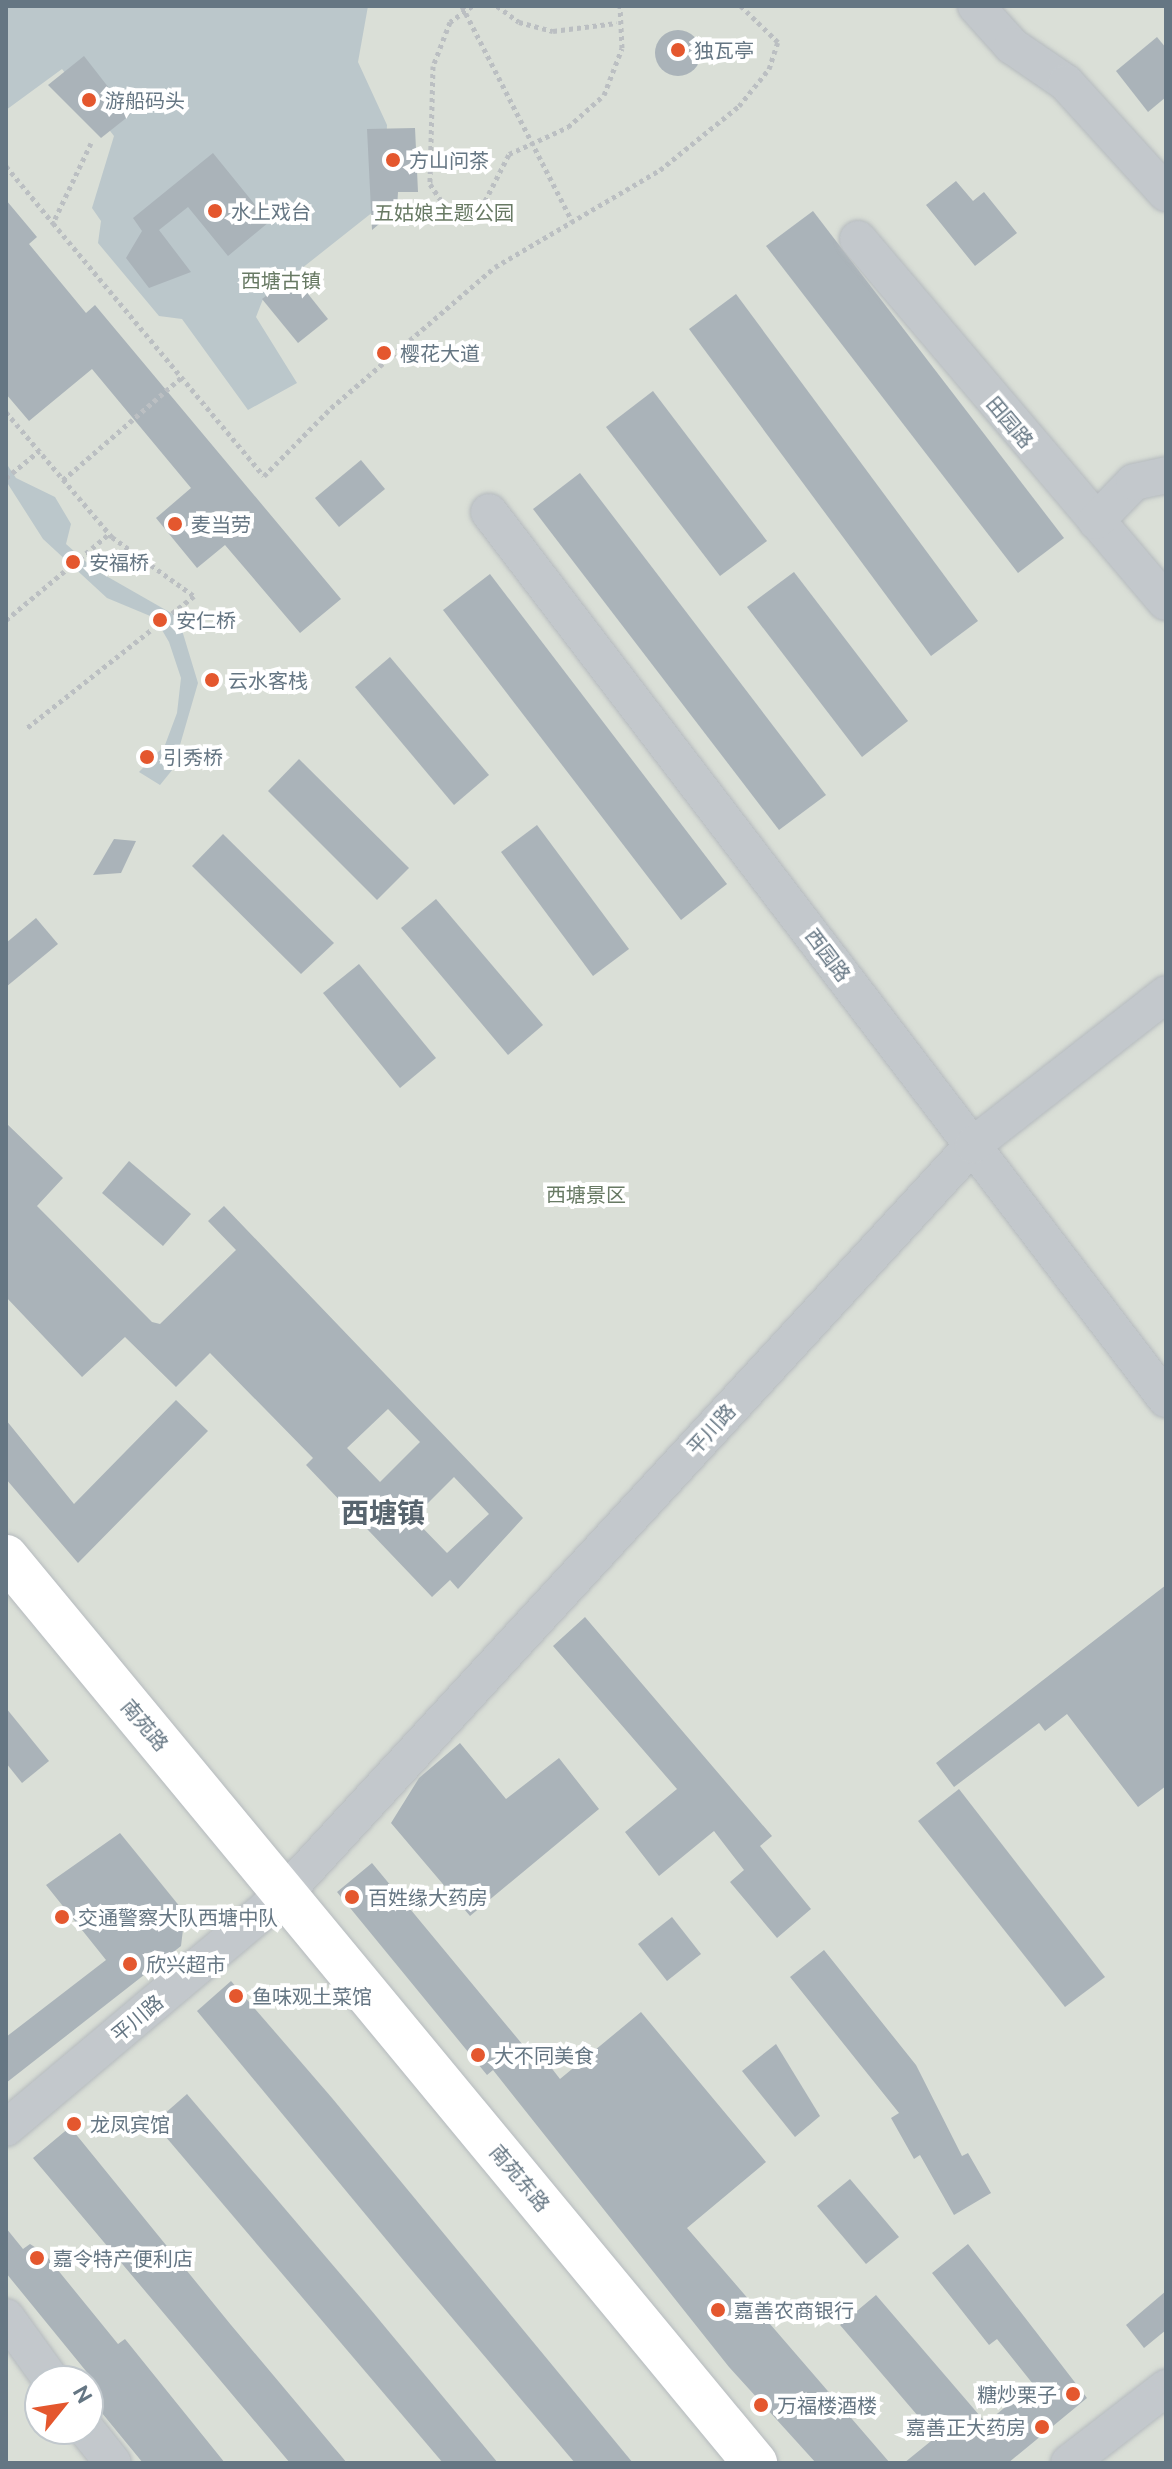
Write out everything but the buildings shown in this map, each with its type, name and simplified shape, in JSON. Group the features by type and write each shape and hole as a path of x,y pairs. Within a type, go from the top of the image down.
{"main road":[{"name":"南苑路","path":"6,1557 276,1901"},
{"name":"南苑路","path":"6,1589 276,1901"},
{"name":"南苑东路","path":"276,1901 721,2463"},
{"name":"南苑东路","path":"276,1901 755,2463"}],"street":[{"path":"976,6 1012,46 1066,83 1165,190"},
{"name":"田园路","path":"858,239 1166,602"},
{"path":"1096,521 1134,482 1166,475"},
{"name":"西园路","path":"489,512 1166,1399"},
{"name":"平川路","path":"6,2128 276,1901 973,1145 1166,994"},
{"path":"6,2317 40,2365"},
{"path":"1069,2463 1166,2388"}],"path":[{"path":"472,6 463,8 439,39 433,66 435,201 448,211 485,201 509,154 568,127 604,95 622,48 616,23 620,6"},
{"path":"497,6 519,22 553,31 616,23"},
{"path":"6,166 264,476 456,298 572,221 704,141 769,69 778,42 741,6"},
{"path":"463,8 534,141 572,221"},
{"path":"53,223 91,143"},
{"path":"63,480 182,377"},
{"path":"6,412 109,534 194,596 27,728"},
{"path":"6,478 39,451"},
{"path":"6,620 109,534"}],"green space":[{"name":"西塘景区","path":"6,6 1166,6 1166,2463 6,2463"}],"shaded area":[{"path":"6,6 368,6 358,62 387,125 383,204 263,299 256,317 297,383 248,410 182,319 159,316 98,243 101,221 92,208 114,136 62,69 6,110"},
{"path":"6,463 16,478 55,497 71,524 66,544 94,569 178,617 198,683 173,769 160,785 139,772 165,745 177,713 181,678 169,642 155,618 107,598 43,539 6,481"}],"place":[{"name":"独瓦亭","path":"678,50"},
{"name":"游船码头","path":"89,100"},
{"name":"方山问茶","path":"393,160"},
{"name":"水上戏台","path":"215,211"},
{"name":"樱花大道","path":"384,353"},
{"name":"麦当劳","path":"175,524"},
{"name":"安福桥","path":"73,562"},
{"name":"安仁桥","path":"160,620"},
{"name":"云水客栈","path":"212,680"},
{"name":"引秀桥","path":"147,757"},
{"name":"百姓缘大药房","path":"352,1897"},
{"name":"交通警察大队西塘中队","path":"62,1917"},
{"name":"欣兴超市","path":"130,1964"},
{"name":"鱼味观土菜馆","path":"236,1996"},
{"name":"大不同美食","path":"478,2055"},
{"name":"龙凤宾馆","path":"74,2124"},
{"name":"嘉令特产便利店","path":"37,2258"},
{"name":"嘉善农商银行","path":"718,2310"},
{"name":"糖炒栗子","path":"1073,2394"},
{"name":"万福楼酒楼","path":"761,2405"},
{"name":"嘉善正大药房","path":"1042,2427"}],"district":[{"name":"西塘镇","path":"383,1513"}],"park label":[{"name":"五姑娘主题公园","path":"444,212"},
{"name":"西塘古镇","path":"281,280"}]}
